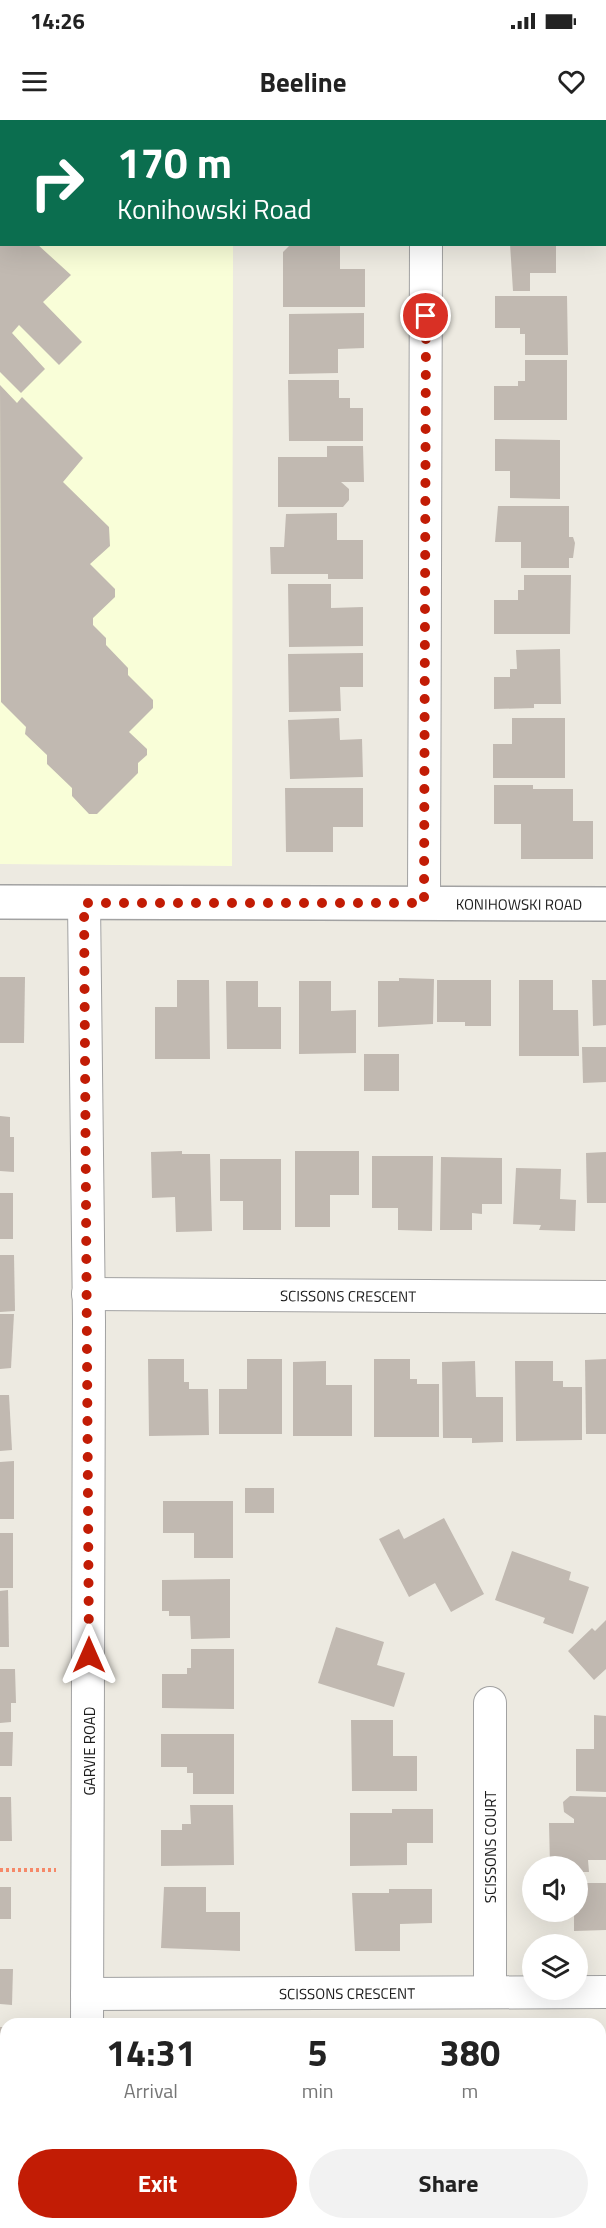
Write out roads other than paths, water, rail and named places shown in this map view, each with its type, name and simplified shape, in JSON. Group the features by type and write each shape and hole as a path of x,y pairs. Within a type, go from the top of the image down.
{"street":[{"path":"424,903 426,246"},
{"name":"KONIHOWSKI ROAD","path":"0,903 606,904"},
{"name":"GARVIE ROAD","path":"84,903 88,1294 89,1870 87,2009"},
{"name":"SCISSONS CRESCENT","path":"88,1294 606,1297"},
{"name":"SCISSONS COURT","path":"490,1703 490,1992"},
{"name":"SCISSONS CRESCENT","path":"87,2009 490,1992 606,1992"}]}
